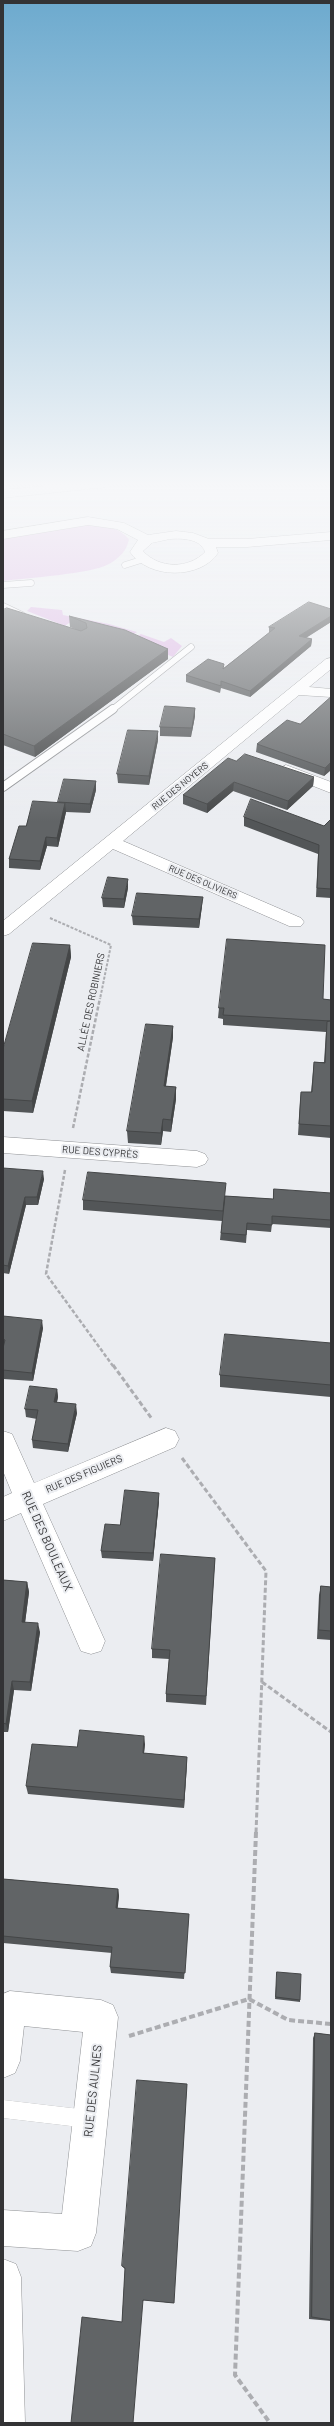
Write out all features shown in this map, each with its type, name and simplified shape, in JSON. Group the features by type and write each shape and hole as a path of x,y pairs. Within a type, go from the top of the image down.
{"main road":[{"name":"RUE DES NOYERS","path":"3,930 112,842 233,751 331,662"},
{"path":"298,691 331,693"},
{"path":"268,763 331,788"},
{"name":"RUE DES OLIVIERS","path":"112,842 295,922"},
{"name":"RUE DES CYPRÈS","path":"3,1145 197,1159"},
{"name":"RUE DES FIGUIERS","path":"3,1509 166,1439"},
{"name":"RUE DES BOULEAUX","path":"3,1442 91,1641"},
{"name":"RUE DES AULNES","path":"3,2061 10,2008 101,2017 78,2234 3,2228"},
{"path":"3,2277 6,2423"}],"lane":[{"path":"3,606 33,618"},
{"path":"3,787 91,726 157,676 191,647"},
{"path":"3,2109 90,2119"}],"path":[{"name":"ALLÉE DES ROBINIERS","path":"29,909 111,945 68,1150"},
{"path":"68,1150 46,1274 166,1439 266,1571 235,2375 270,2423"},
{"path":"262,1682 331,1732"},
{"path":"98,2046 249,1999 288,2020 331,2024"}],"shaded area":[{"path":"31,607 62,610 63,615 109,624 137,632 129,638 69,623 65,626 27,611"},
{"path":"141,634 164,642 171,638 182,646 173,657 132,639"}],"building":[{"path":"309,602 331,609 331,616 299,636 312,639 250,691 221,681 221,686 186,675 208,659 224,664 223,669 275,628 269,627"},
{"path":"7,608 81,631 87,628 86,623 69,616 125,630 168,649 34,746 3,734 3,610"},
{"path":"331,697 331,762 325,768 257,744 287,720 300,724"},
{"path":"165,706 195,708 192,728 160,727"},
{"path":"128,730 158,731 149,776 117,774"},
{"path":"245,754 314,777 288,801 234,782 207,804 183,795 228,758 236,761"},
{"path":"64,779 96,781 90,804 58,802"},
{"path":"251,799 324,826 331,819 331,889 317,888 319,845 244,817"},
{"path":"33,801 65,803 57,838 46,837 40,861 9,859 19,826 26,826"},
{"path":"108,877 128,879 124,899 102,898"},
{"path":"137,893 203,897 199,919 132,916"},
{"path":"227,939 325,945 323,999 331,1000 331,1021 223,1015 224,1008 219,1008"},
{"path":"33,943 70,945 32,1101 3,1099 3,1049"},
{"path":"331,1021 331,1126 299,1124 301,1092 312,1092 314,1062 325,1063 327,1022"},
{"path":"146,1024 173,1026 164,1086 176,1087 171,1120 163,1119 161,1133 127,1131"},
{"path":"3,1168 43,1171 37,1197 25,1197 8,1266 3,1265"},
{"path":"88,1172 226,1183 223,1211 83,1200"},
{"path":"274,1189 331,1193 331,1220 272,1216 272,1225 247,1223 246,1235 221,1233 225,1196 273,1199"},
{"path":"3,1316 42,1320 32,1373 3,1370 3,1348 5,1340 3,1339"},
{"path":"225,1334 331,1343 331,1385 220,1375"},
{"path":"30,1386 57,1389 54,1402 76,1404 68,1444 32,1440 38,1410 25,1409"},
{"path":"125,1490 159,1493 153,1553 101,1551 105,1524 120,1525"},
{"path":"161,1554 215,1558 206,1696 166,1694 170,1650 152,1649"},
{"path":"3,1580 27,1582 22,1622 38,1623 30,1682 12,1681 6,1724 3,1723"},
{"path":"321,1586 331,1587 331,1631 319,1630"},
{"path":"80,1730 144,1736 143,1753 187,1757 184,1800 26,1786 32,1744 77,1747"},
{"path":"3,1879 118,1889 116,1908 189,1914 185,1973 110,1967 112,1947 3,1936"},
{"path":"277,1972 301,1974 300,2000 276,1997"},
{"path":"315,2033 331,2035 331,2320 312,2317"},
{"path":"137,2080 187,2084 174,2303 143,2300 133,2423 71,2423 82,2317 122,2322 125,2268 122,2266"}]}
